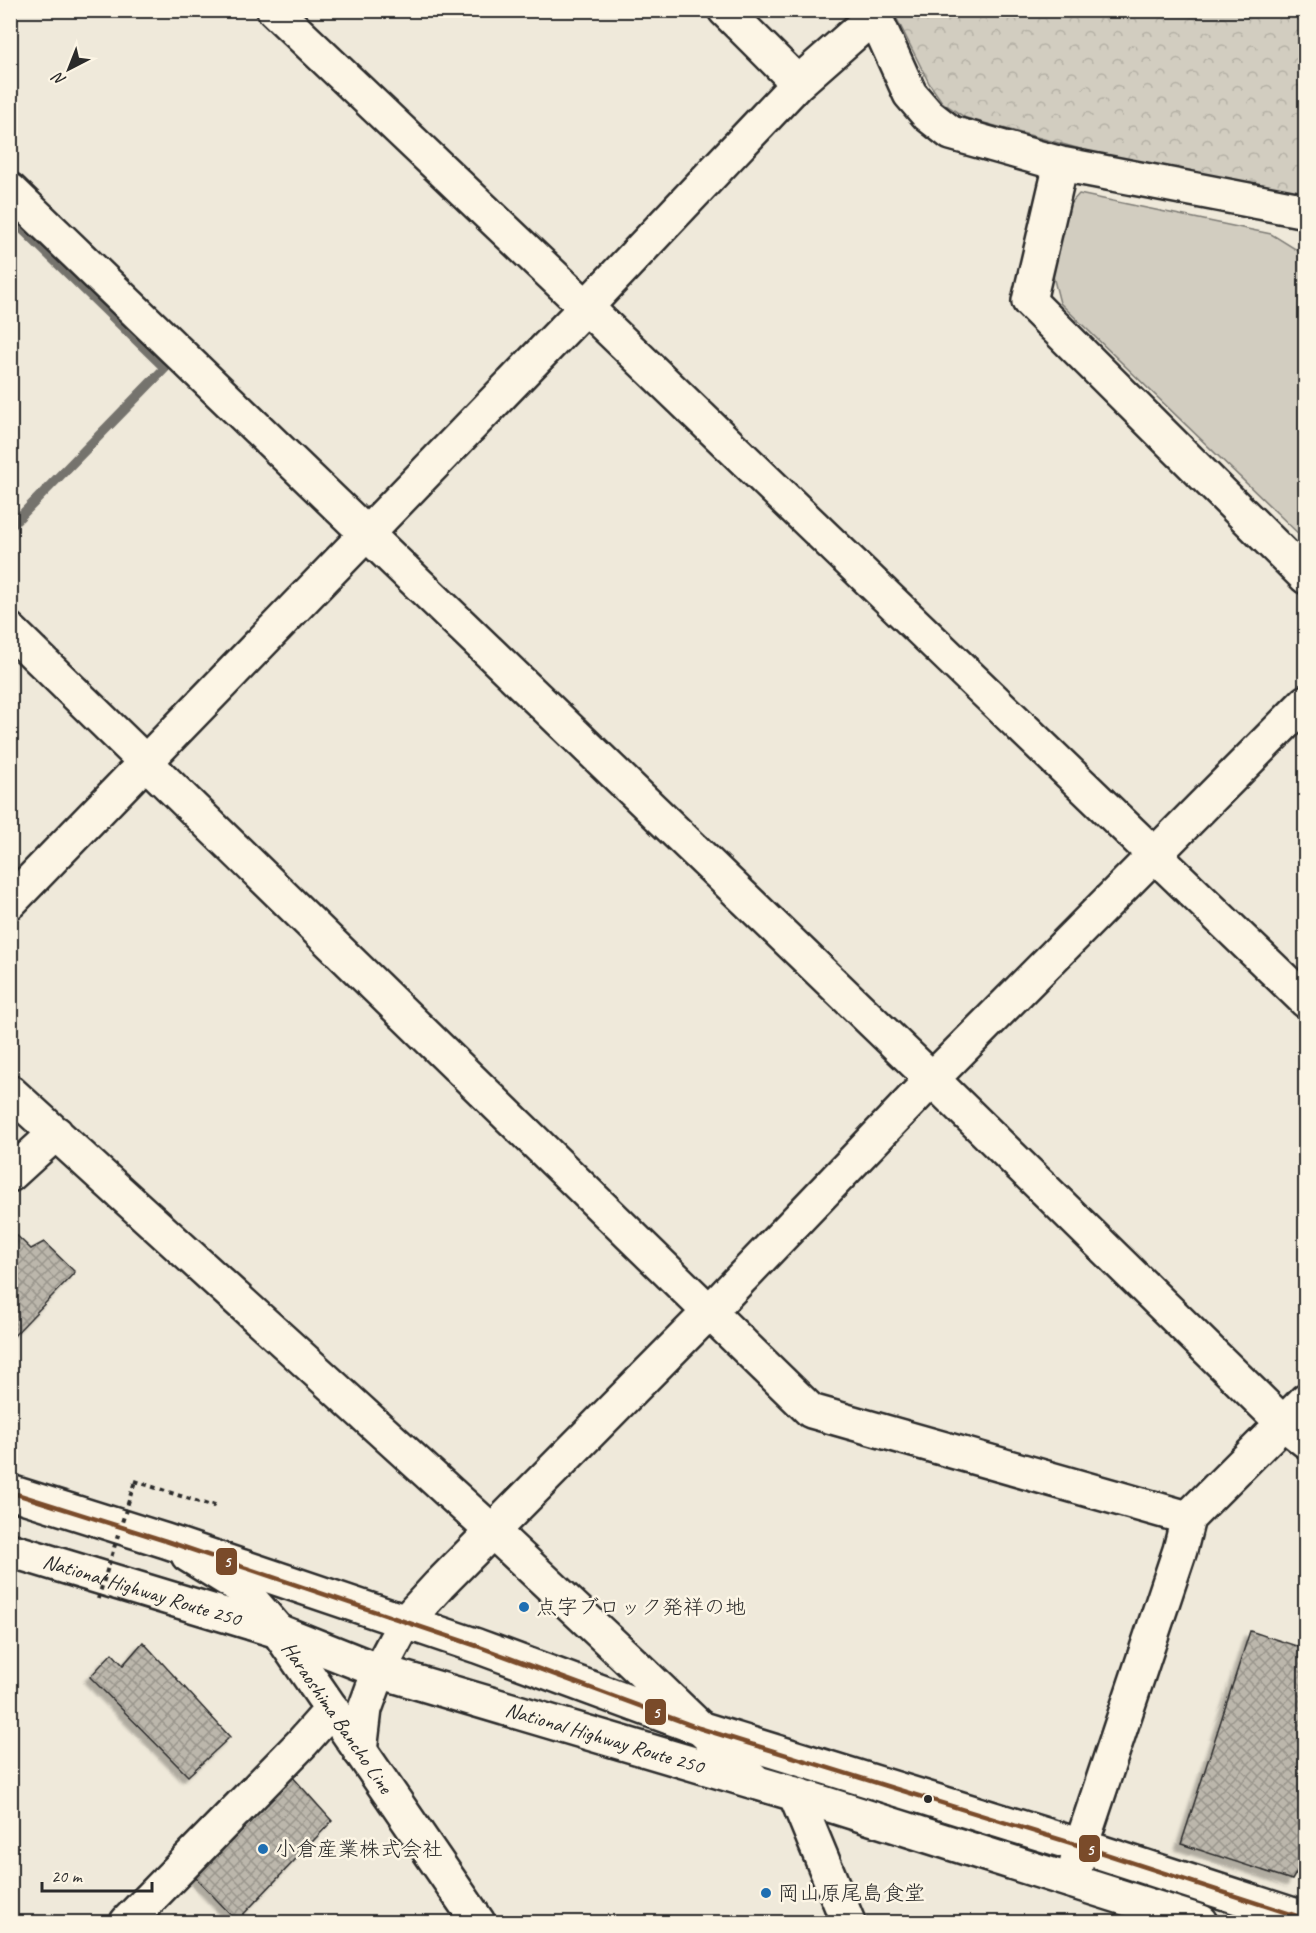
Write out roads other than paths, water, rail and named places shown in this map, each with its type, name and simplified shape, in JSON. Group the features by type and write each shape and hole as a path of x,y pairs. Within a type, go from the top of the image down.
{"main road":[{"path":"274,10 586,307 1305,1001"},
{"path":"725,10 798,83"},
{"path":"10,902 586,307 798,83 873,14 910,94 928,115 951,133 1061,164 1305,211"},
{"path":"1061,164 1029,301 1305,577"},
{"path":"10,190 932,1079 1298,1421 1188,1518 1180,1550 1081,1846 1072,1881"},
{"path":"10,630 811,1411 1188,1518"},
{"path":"360,1751 365,1709 380,1671 405,1622 494,1534 932,1079 1305,702"},
{"path":"10,1092 494,1534 756,1782"},
{"path":"10,1175 56,1133"},
{"name":"National Highway Route 250","path":"10,1492 166,1541 405,1622 699,1728 1305,1918"},
{"name":"Haraoshima Bancho Line","path":"166,1541 240,1587 278,1631 478,1923"},
{"name":"National Highway Route 250","path":"10,1550 278,1631 380,1671 756,1782 1201,1923"},
{"path":"128,1923 332,1709"},
{"path":"795,1794 848,1923"}],"waterway":[{"path":"10,217 165,368 10,527"}],"place":[{"name":"点字ブロック発祥の地","path":"524,1607"},
{"name":"小倉産業株式会社","path":"263,1849"},
{"name":"岡山原尾島食堂","path":"766,1893"}]}
